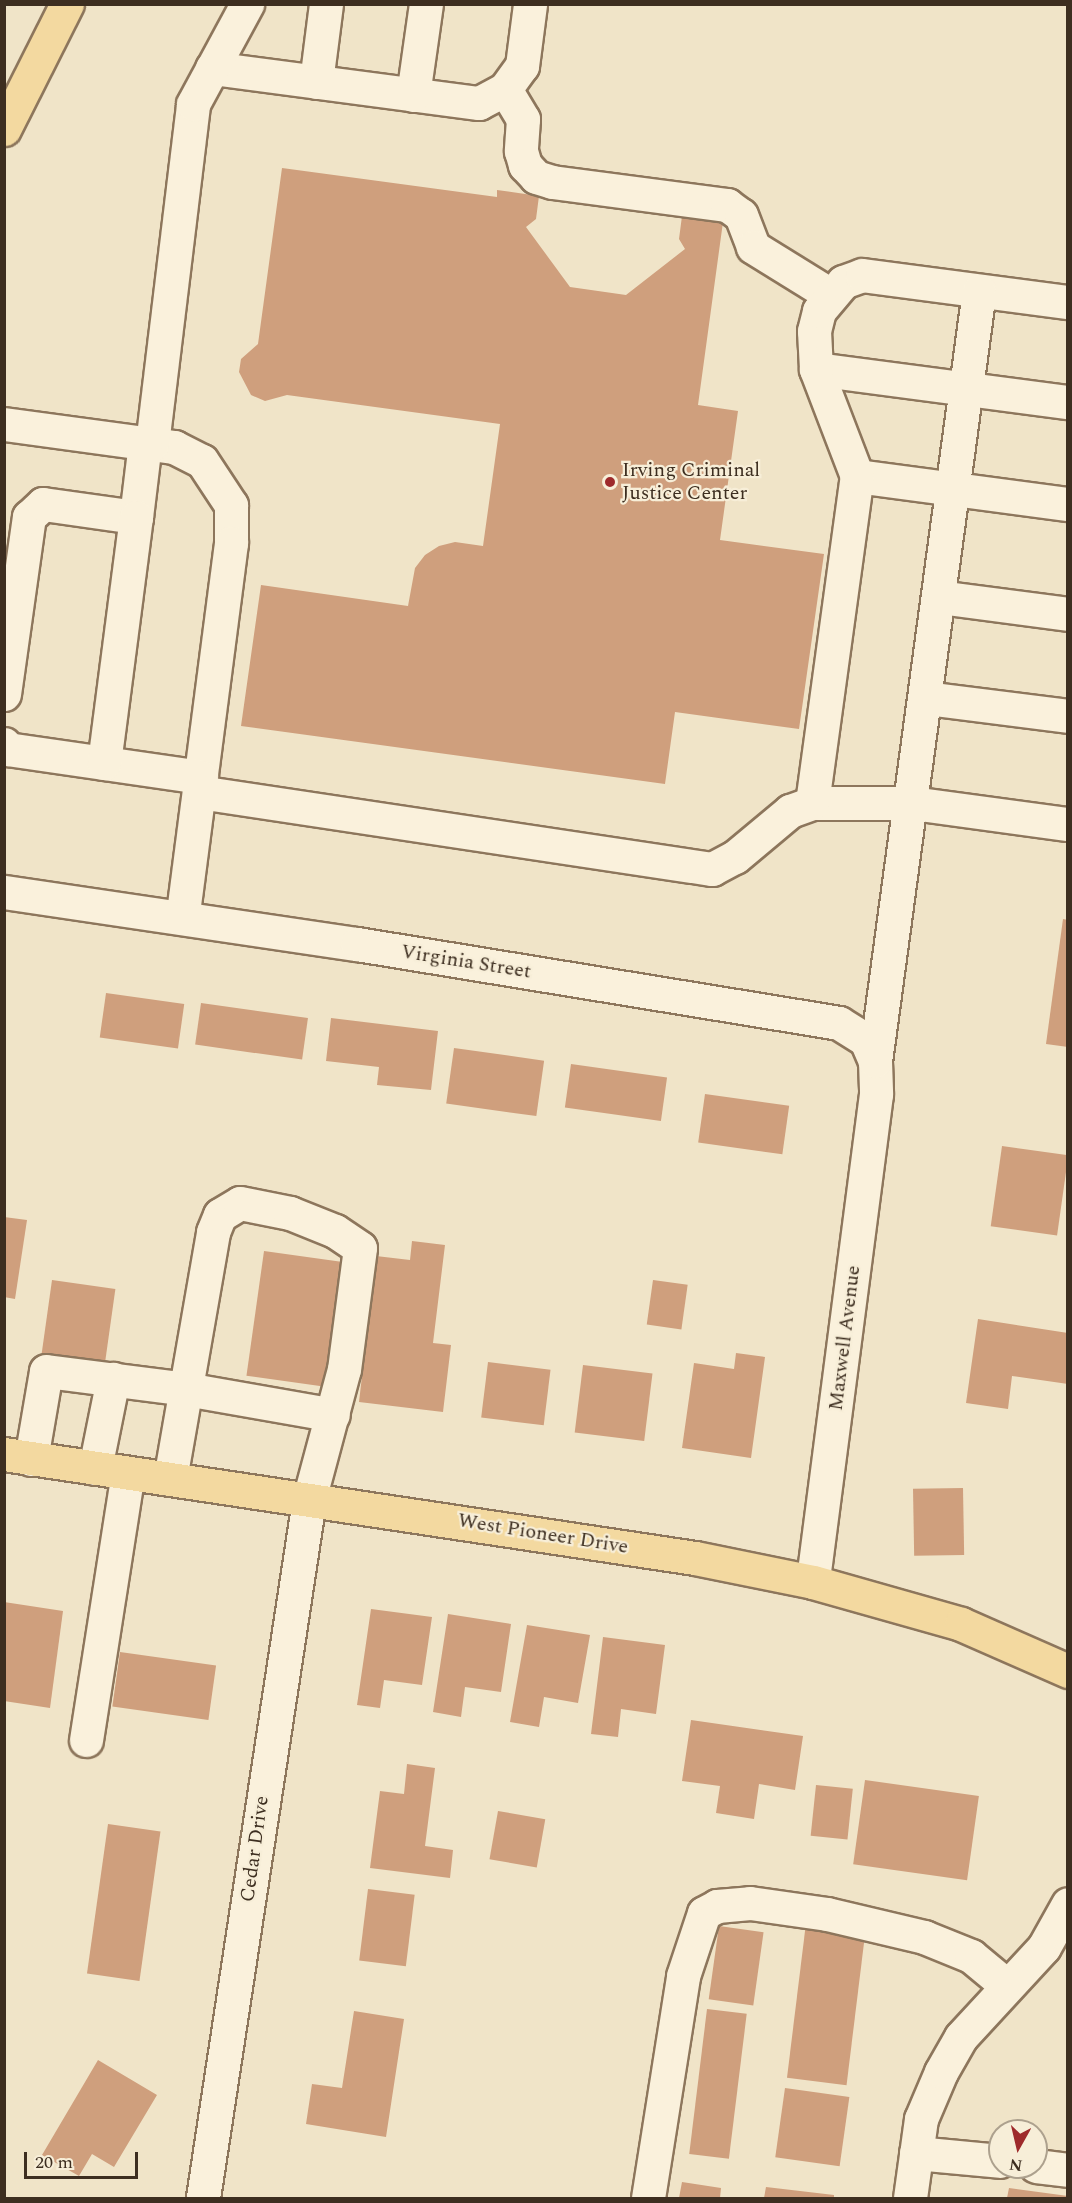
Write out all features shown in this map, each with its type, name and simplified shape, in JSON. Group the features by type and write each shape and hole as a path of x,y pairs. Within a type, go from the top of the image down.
{"main road":[{"path":"4,129 68,4"},
{"name":"West Pioneer Drive","path":"18,1456 695,1558 813,1582 961,1624 1068,1671"}],"street":[{"path":"104,763 193,104 247,4"},
{"path":"316,82 326,4"},
{"path":"413,95 426,4"},
{"path":"212,68 479,103 505,88 522,66 530,4"},
{"path":"505,88 523,119 521,151 525,165 536,177 552,182 727,205 741,215 753,247 829,294"},
{"path":"812,803 857,476 816,369 814,331 829,294 843,282 862,275 1068,302"},
{"path":"875,1061 912,803 979,291"},
{"path":"816,369 1068,402"},
{"path":"4,423 174,447 202,461 231,505 231,543 182,918"},
{"path":"857,476 1068,504"},
{"path":"4,694 29,517 43,504 136,517"},
{"path":"939,597 1068,614"},
{"path":"926,698 1068,716"},
{"path":"4,744 7,749 104,763 200,784 712,869 735,857 790,811 812,803 912,803 1068,824"},
{"name":"Virginia Street","path":"4,892 182,918 839,1023 866,1040 875,1061 876,1094"},
{"name":"Maxwell Avenue","path":"813,1582 876,1094"},
{"name":"Cedar Drive","path":"186,1389 213,1232 220,1215 240,1203 290,1213 334,1231 360,1248 344,1369 309,1500 203,2199"},
{"path":"18,1456 46,1371 186,1389 333,1415"},
{"path":"95,1468 112,1379"},
{"path":"170,1479 186,1389"},
{"path":"86,1740 128,1473"},
{"path":"648,2199 683,1976 704,1913 717,1906 750,1904 827,1914 924,1937 971,1956 1006,1985"},
{"path":"910,2199 921,2119 941,2072 961,2037 1006,1985 1044,1947 1068,1904"},
{"path":"916,2153 988,2160"},
{"path":"1048,2168 1068,2170"}],"building":[{"name":"Irving Criminal Justice Center","path":"282,168 497,197 497,190 539,196 536,219 526,227 570,287 626,295 685,249 679,239 682,216 723,222 698,405 738,411 720,540 824,554 799,729 675,712 665,784 241,726 261,585 408,606 415,568 425,555 439,546 455,542 483,546 500,424 287,395 265,401 251,395 239,372 241,359 258,344"},
{"path":"1063,919 1068,920 1068,1047 1046,1044"},
{"path":"106,993 184,1004 178,1049 100,1038"},
{"path":"201,1003 308,1018 302,1060 195,1045"},
{"path":"331,1018 438,1031 431,1090 377,1085 379,1067 326,1061"},
{"path":"454,1048 544,1061 536,1116 446,1103"},
{"path":"571,1064 667,1077 661,1121 565,1108"},
{"path":"705,1094 789,1106 782,1154 698,1143"},
{"path":"1002,1146 1068,1155 1057,1236 991,1226"},
{"path":"4,1217 27,1220 15,1299 4,1297"},
{"path":"412,1241 445,1245 433,1343 451,1345 443,1412 359,1402 376,1256 410,1260"},
{"path":"264,1251 357,1264 340,1389 246,1376"},
{"path":"52,1280 115,1289 105,1365 41,1356"},
{"path":"653,1280 688,1285 681,1329 647,1325"},
{"path":"978,1319 1068,1333 1068,1384 1012,1376 1008,1409 966,1403"},
{"path":"736,1353 765,1357 751,1458 682,1448 694,1363 734,1369"},
{"path":"488,1362 551,1370 544,1425 481,1418"},
{"path":"583,1365 652,1374 644,1441 575,1432"},
{"path":"963,1488 964,1555 914,1556 913,1489"},
{"path":"4,1602 63,1611 50,1708 4,1701"},
{"path":"371,1609 432,1617 422,1685 384,1680 380,1708 357,1705"},
{"path":"448,1614 511,1624 501,1692 465,1687 461,1717 433,1712"},
{"path":"527,1625 590,1635 578,1703 544,1697 539,1727 510,1722"},
{"path":"603,1637 665,1645 656,1714 621,1709 618,1737 591,1734"},
{"path":"120,1652 216,1665 208,1720 112,1706"},
{"path":"691,1720 803,1736 795,1790 759,1784 754,1819 716,1813 720,1786 682,1781"},
{"path":"407,1764 435,1768 425,1846 453,1850 450,1878 370,1868 380,1791 404,1794"},
{"path":"865,1780 979,1796 967,1880 853,1864"},
{"path":"816,1785 853,1789 847,1840 811,1836"},
{"path":"498,1811 545,1819 537,1868 489,1859"},
{"path":"108,1824 160,1831 139,1981 87,1974"},
{"path":"368,1889 415,1895 406,1966 359,1960"},
{"path":"806,1923 866,1930 847,2085 787,2078"},
{"path":"719,1926 764,1932 753,2006 709,1999"},
{"path":"707,2009 747,2014 729,2159 689,2154"},
{"path":"354,2011 404,2019 386,2137 306,2124 312,2084 342,2088"},
{"path":"98,2060 157,2095 114,2167 92,2154 79,2176 42,2155"},
{"path":"785,2088 849,2097 840,2166 775,2157"},
{"path":"682,2182 721,2188 720,2198 679,2198"},
{"path":"766,2187 834,2195 834,2198 764,2198"},
{"path":"1009,2188 1068,2196 1068,2198 1007,2198"}],"place":[{"name":"Irving Criminal Justice Center","path":"610,482"}]}
